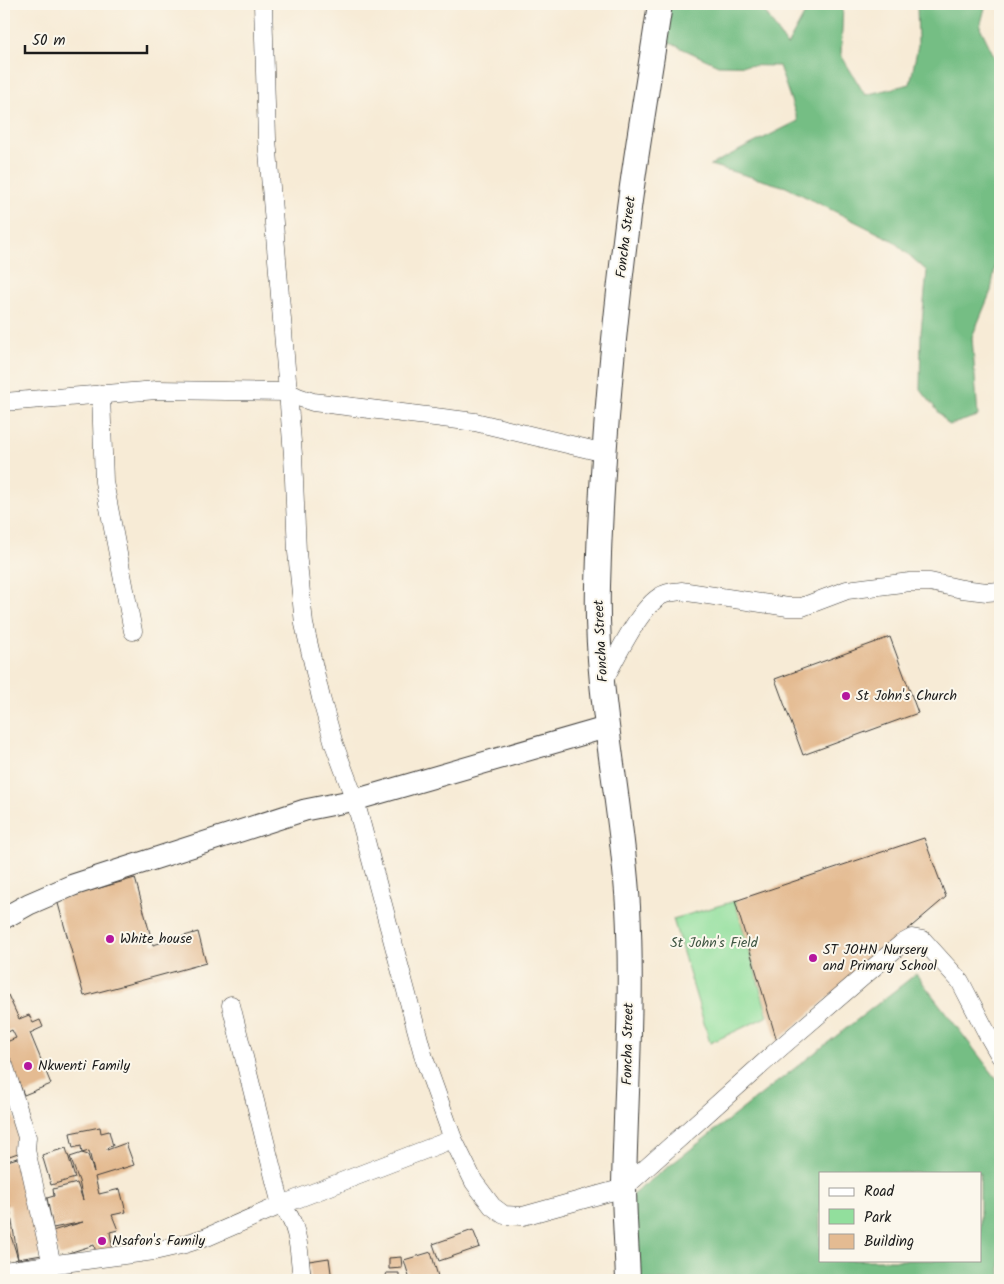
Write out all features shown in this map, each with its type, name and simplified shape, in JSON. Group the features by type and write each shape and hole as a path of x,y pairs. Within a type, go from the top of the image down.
{"main road":[{"name":"Foncha Street","path":"628,1280 624,1188 630,966 628,911 625,858 602,683 598,589 605,453 620,280 660,4"}],"street":[{"path":"263,4 266,139 293,455 297,552 304,624 321,698 334,744 355,800 424,1058 453,1139 474,1182 492,1206 504,1215 523,1216 624,1188 780,1048 901,944 912,938 923,940 960,981 1000,1056"},
{"path":"4,402 157,390 288,392 312,402 475,422 605,453"},
{"path":"101,394 104,482 133,631"},
{"path":"602,683 641,614 664,594 681,591 788,607 802,607 847,590 910,582 930,582 962,589 1000,591"},
{"path":"4,918 29,904 74,884 305,810 355,800 608,727"},
{"path":"231,1005 281,1205 287,1211 294,1224 302,1280"},
{"path":"4,1065 27,1137 26,1150 52,1265"},
{"path":"4,1271 154,1251 185,1244 207,1237 281,1205 453,1139"}],"green space":[{"path":"660,4 760,4 787,46 810,4 843,4 841,55 865,95 910,84 918,45 917,4 986,4 980,27 1000,68 1000,238 991,291 972,337 978,416 949,425 920,389 921,332 927,271 892,240 786,187 710,165 798,121 779,66 718,65 655,36"},
{"name":"St John's Field","path":"735,901 768,1016 710,1043 673,919"},
{"path":"916,974 1000,1083 1000,1280 636,1280 632,1195"}],"building":[{"name":"St John's Church","path":"890,637 918,713 803,755 775,679"},
{"name":"ST JOHN Nursery and Primary School","path":"924,838 946,897 777,1041 735,901"},
{"name":"White house","path":"135,878 153,945 198,932 206,963 84,996 57,900"},
{"name":"Nkwenti Family","path":"8,995 19,1019 29,1015 33,1023 40,1020 43,1027 30,1033 51,1084 24,1095 4,1047 4,1043 16,1038 12,1030 4,1034 4,997"},
{"path":"4,1088 26,1150 4,1158"},
{"path":"100,1127 101,1133 109,1131 113,1146 108,1147 107,1150 126,1143 134,1165 95,1177 99,1194 120,1189 126,1212 112,1215 118,1230 110,1232 113,1251 96,1253 94,1245 59,1256 52,1231 83,1222 53,1228 47,1198 54,1196 53,1189 77,1183 83,1200 79,1181 70,1157 82,1153 81,1146 73,1148 70,1133","holes":["89,1151 94,1172 88,1155 82,1153"]},
{"path":"66,1148 75,1178 51,1185 42,1155"},
{"path":"24,1156 42,1255 18,1259 10,1205 4,1207 4,1162"},
{"path":"4,1213 18,1259 4,1263"},
{"path":"473,1230 480,1247 439,1261 433,1244"},
{"path":"431,1252 439,1280 410,1280 404,1260"},
{"path":"401,1257 402,1268 389,1269 389,1258"},
{"path":"329,1258 332,1280 311,1280 309,1261"},
{"path":"386,1273 399,1273 399,1280 387,1280"}],"place":[{"name":"St John's Church","path":"846,696"},
{"name":"White house","path":"110,939"},
{"name":"ST JOHN Nursery and Primary School","path":"813,958"},
{"name":"Nkwenti Family","path":"28,1066"},
{"name":"Nsafon's Family","path":"102,1241"}]}
